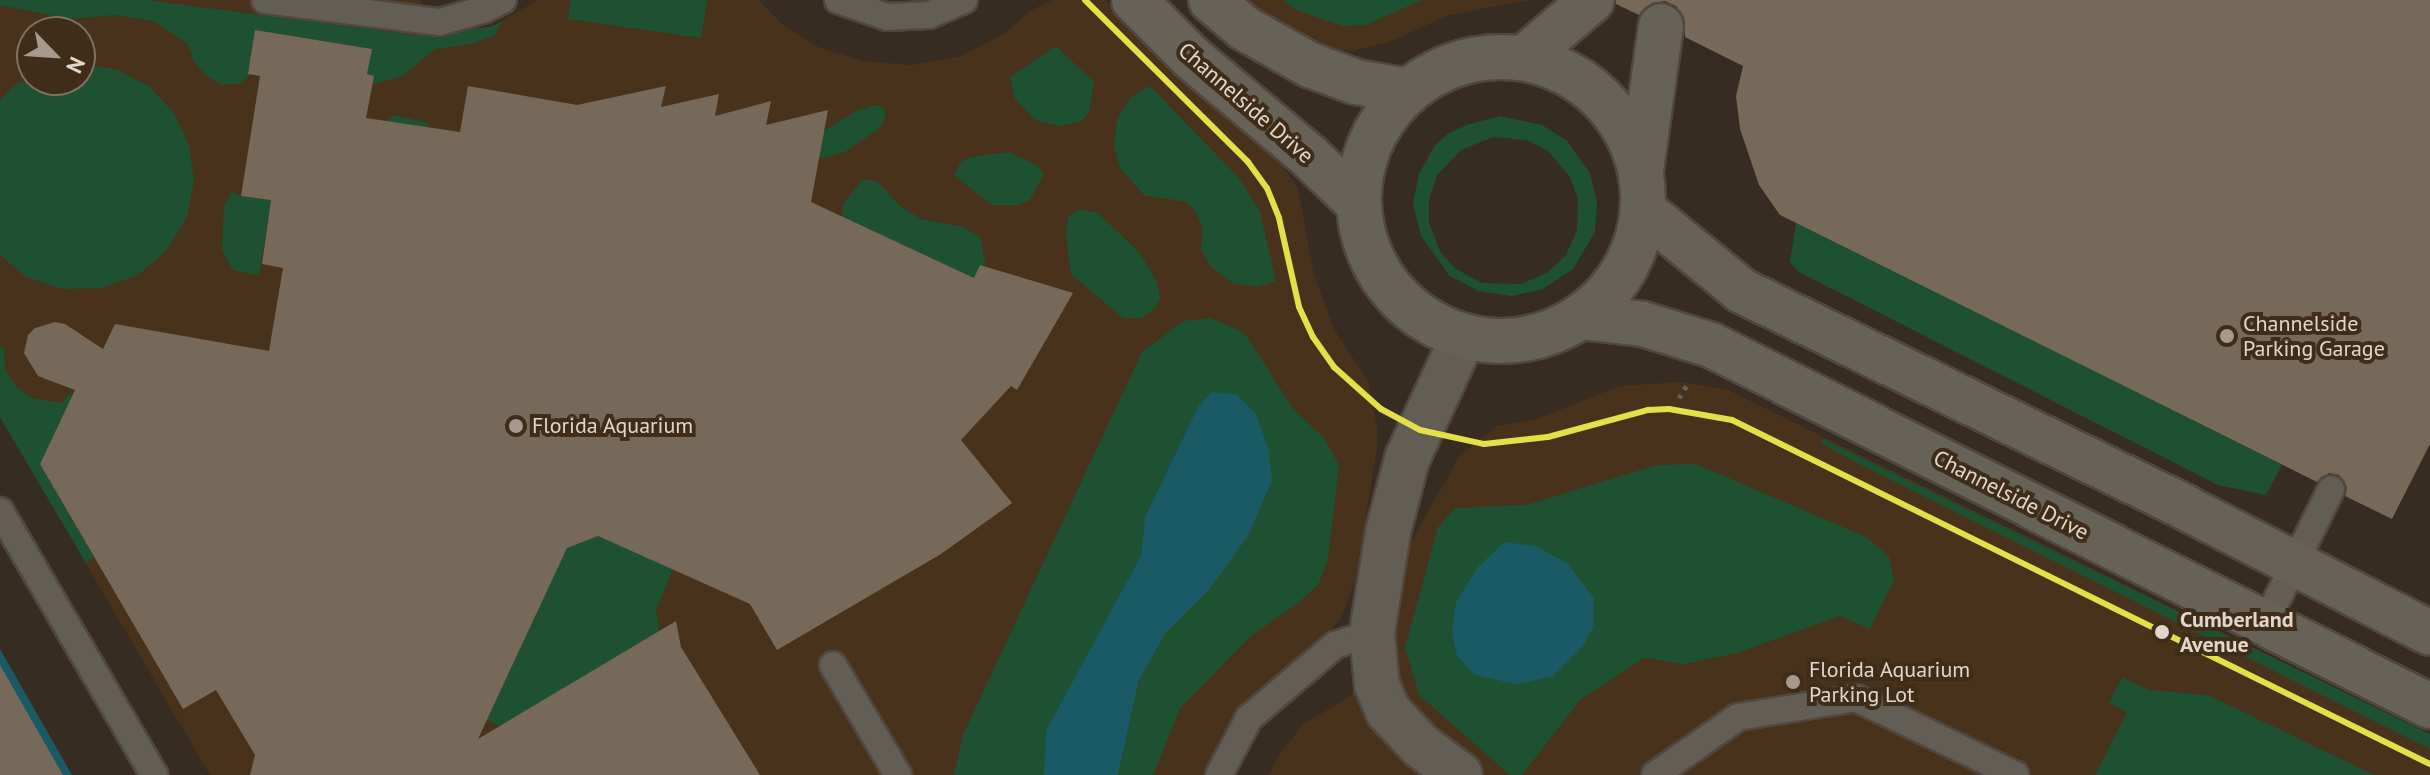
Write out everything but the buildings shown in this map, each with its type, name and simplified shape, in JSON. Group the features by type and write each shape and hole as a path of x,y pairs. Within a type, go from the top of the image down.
{"main road":[{"name":"Channelside Drive","path":"1134,0 1193,59 1310,157 1359,204"},
{"path":"1211,0 1244,28 1310,65 1356,82 1408,91"},
{"path":"1524,58 1592,0"},
{"path":"1661,26 1642,191 1633,251 1612,288 1580,317 1544,334 1504,342 1463,337 1429,323 1401,301 1386,282 1364,240 1359,204 1363,163 1380,124 1408,91 1442,68 1482,57 1524,58 1565,71 1600,96 1626,130 1642,191 1742,291 2430,633"},
{"name":"Channelside Drive","path":"1580,317 1643,324 1711,345 2430,706"}],"street":[{"path":"1460,775 1421,746 1388,711 1377,685 1372,633 1388,532 1407,459 1463,337"}],"lane":[{"path":"265,0 440,22 485,9 503,0"},
{"path":"838,0 887,17 929,15 964,0"},
{"path":"2265,624 2331,489"},
{"path":"0,511 154,775"},
{"path":"1219,775 1249,718 1335,645 1372,633"},
{"path":"833,665 898,775"},
{"path":"1655,775 1738,717 1856,698 2015,775"}],"shaded area":[{"path":"0,0 421,0 416,34 439,35 491,27 538,0 759,0 782,24 818,47 863,61 911,65 961,56 1004,34 1030,11 1052,0 1105,0 1276,156 1298,189 1314,274 1334,329 1368,381 1377,427 1377,448 1356,578 1341,618 1311,651 1275,677 1236,713 1205,775 210,775 0,417"},
{"path":"1229,0 1530,0 1449,15 1389,42 1352,51 1303,47"},
{"path":"1679,382 1726,389 2430,734 2430,775 1269,775 1281,752 1304,724 1349,697 1391,645 1411,542 1459,457 1497,426 1534,420 1620,386"}],"green space":[{"path":"0,0 146,0 416,35 490,27 503,21 494,36 470,44 435,49 402,76 372,85 367,74 371,49 256,30 250,75 241,83 222,85 205,75 193,60 188,44 153,21 114,15 54,16 0,5"},
{"path":"571,0 707,0 701,38 568,19"},
{"path":"1283,0 1422,0 1366,25 1343,26 1296,10"},
{"path":"1056,46 1094,82 1089,113 1080,122 1059,126 1035,120 1015,99 1010,77"},
{"path":"96,67 118,70 150,87 174,113 189,145 194,181 187,216 167,250 138,275 101,288 63,289 26,277 0,255 0,100 15,85 16,96 96,96"},
{"path":"1150,86 1239,178 1260,212 1276,281 1257,287 1233,283 1211,267 1201,249 1203,230 1197,214 1187,202 1144,195 1120,168 1114,146 1117,119 1131,97"},
{"path":"876,105 884,108 886,115 880,128 845,152 819,159 823,131 858,110"},
{"path":"396,115 428,123 421,161 389,156 382,201 274,183 259,276 233,270 222,250 224,207 230,193 234,191 234,194 257,198 262,176 380,194 391,123 386,121"},
{"path":"1500,116 1542,125 1567,141 1590,173 1597,203 1595,232 1573,269 1543,289 1512,296 1478,291 1450,276 1421,236 1413,203 1419,174 1435,145 1449,133","holes":["1493,137 1527,140 1548,151 1570,177 1578,199 1577,230 1566,255 1547,273 1521,284 1482,283 1456,269 1441,253 1429,223 1429,200 1437,175 1461,150"]},
{"path":"1009,152 1037,165 1044,174 1030,200 1017,205 992,205 954,175 961,162 970,157"},
{"path":"863,179 878,182 900,206 921,219 963,227 980,237 986,266 980,265 974,278 843,217 843,204"},
{"path":"1081,209 1098,213 1140,253 1157,282 1160,298 1155,309 1141,318 1123,318 1071,274 1066,236 1068,217"},
{"path":"1796,223 2282,465 2266,495 2218,485 1799,272 1790,262"},
{"path":"1210,318 1241,331 1248,338 1293,409 1324,438 1339,465 1328,560 1318,585 1297,604 1252,635 1181,707 1153,775 1118,775 1139,680 1165,634 1209,590 1248,536 1272,481 1212,392 1198,407 1145,517 1141,556 1047,731 1044,775 954,775 963,735 1142,352 1183,321"},
{"path":"0,346 4,348 5,369 16,387 32,398 62,403 69,394 80,398 66,409 40,464 94,557 86,563 0,417"},
{"path":"1823,439 2430,734 2430,749 1855,462 1821,443"},
{"path":"1696,464 1866,537 1889,557 1894,580 1870,629 1840,616 1737,653 1684,664 1644,658 1580,700 1522,775 1510,775 1419,695 1405,648 1438,527 1455,508 1526,505 1657,465"},
{"path":"598,536 673,569 656,611 664,655 649,637 572,683 518,736 487,720 567,548"},
{"path":"2122,677 2149,690 2208,695 2374,775 2095,775 2127,712 2109,703"}],"water":[{"path":"1212,392 1236,394 1256,414 1269,451 1272,481 1248,536 1209,590 1165,634 1139,680 1118,775 1044,775 1046,731 1141,556 1145,517 1198,407"},
{"path":"1504,542 1535,546 1567,563 1594,598 1593,627 1584,645 1552,677 1516,684 1475,675 1457,656 1452,632 1456,602 1478,567"},
{"path":"0,649 72,775 0,775"}],"transit line":[{"path":"1085,0 1248,162 1267,188 1279,218 1299,307 1313,337 1334,367 1381,409 1420,430 1484,444 1548,437 1648,410 1669,409 1732,420 2430,764"}],"place":[{"name":"Channelside Parking Garage","path":"2227,336"},
{"name":"Florida Aquarium","path":"516,426"},
{"name":"Cumberland Avenue","path":"2162,632"},
{"name":"Florida Aquarium Parking Lot","path":"1793,682"}]}
